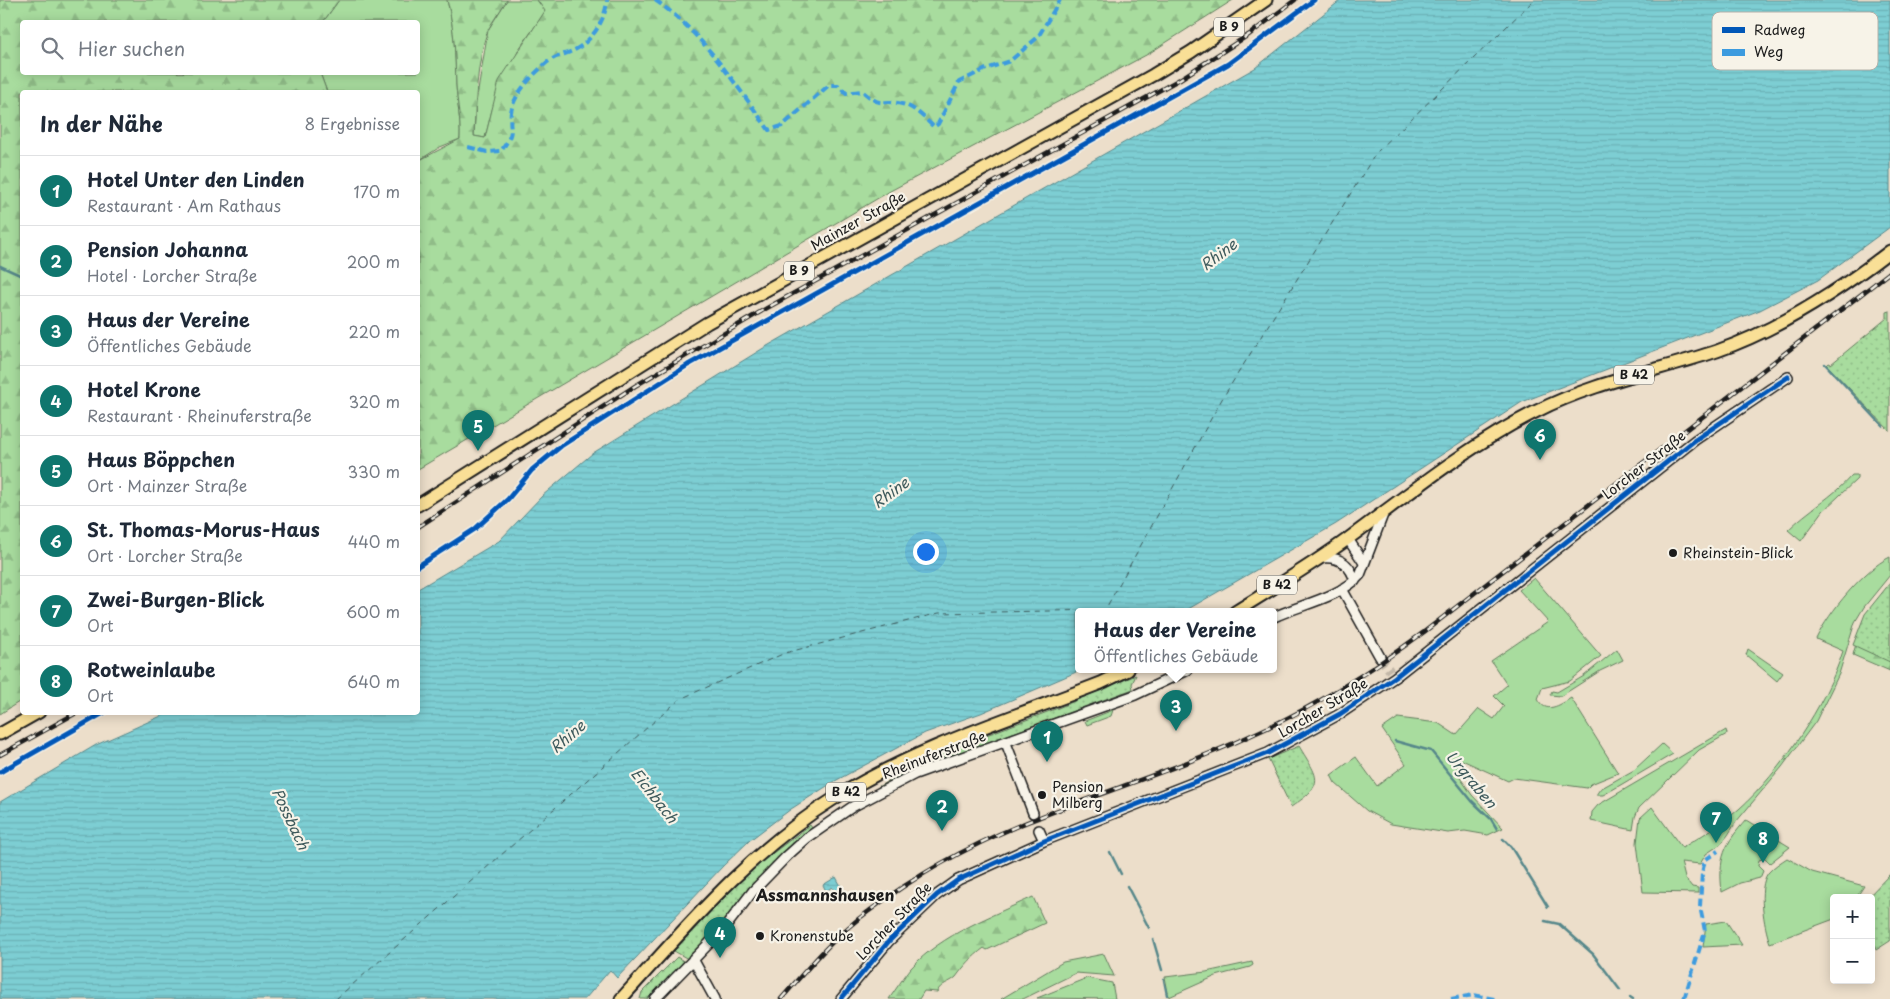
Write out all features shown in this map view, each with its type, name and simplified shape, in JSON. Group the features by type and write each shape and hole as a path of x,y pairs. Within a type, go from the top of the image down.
{"main road":[{"name":"Mainzer Straße","path":"420,504 707,322 1153,75 1223,31 1266,0"},
{"name":"B 42","path":"1241,608 1320,558 1478,444 1535,412 1595,386 1712,352 1764,331 1802,312 1890,251"},
{"name":"B 42","path":"621,999 734,876 777,839 833,799 910,757 1101,683 1122,673"},
{"path":"0,734 34,715"}],"street":[{"name":"Lorcher Straße","path":"841,999 889,941 945,888 970,874 1044,841 1268,753 1316,729 1392,674 1695,440 1788,377"},
{"path":"1277,616 1342,589 1355,581 1360,575 1384,512"},
{"path":"1348,538 1364,563"},
{"path":"1320,558 1340,560 1351,570 1355,581"},
{"path":"1342,589 1380,657"},
{"name":"Rheinuferstraße","path":"661,997 693,959 727,926 758,886 787,856 807,838 852,807 898,781 1135,695 1182,673"},
{"path":"1006,743 1033,813"},
{"path":"1039,830 1044,841"},
{"path":"693,959 715,999"}],"green space":[{"path":"0,0 339,0 324,20 20,20 20,75 321,75 326,90 20,90 20,701 0,714"},
{"path":"339,0 447,0 454,42 460,139 440,147 420,160 420,90 326,90 321,75 420,75 420,20 324,20"},
{"path":"447,0 507,0 488,30 481,54 474,136 485,138 499,81 545,11 537,0 1233,0 1148,54 892,190 420,468 420,160 460,139 452,22"},
{"path":"507,0 537,0 546,11 519,49 492,110 485,138 474,136 476,103 488,30"},
{"path":"1890,311 1889,430 1827,365 1831,364 1887,318 1887,312"},
{"path":"1852,475 1857,475 1857,479 1823,511 1801,541 1788,530 1837,490"},
{"path":"1890,557 1890,575 1864,607 1855,622 1839,674 1816,721 1782,767 1736,822 1721,844 1706,854 1700,864 1681,862 1685,878 1692,887 1698,888 1698,893 1643,892 1637,843 1640,818 1652,807 1682,848 1726,820 1755,794 1786,757 1800,736 1826,693 1836,671 1843,651 1816,639 1822,628 1838,605 1858,582"},
{"path":"1534,578 1601,656 1570,681 1542,688 1538,699 1541,704 1549,708 1558,706 1571,698 1618,773 1591,784 1587,788 1514,778 1508,781 1462,760 1456,772 1472,795 1503,828 1488,835 1465,831 1448,833 1391,824 1367,811 1335,783 1331,775 1356,757 1377,786 1406,764 1382,729 1398,718 1438,723 1456,735 1479,709 1494,719 1504,706 1494,696 1507,685 1491,661 1548,622 1519,590"},
{"path":"1890,583 1890,662 1853,645 1865,614"},
{"path":"1890,587 1890,671 1853,655 1861,625"},
{"path":"1617,649 1623,660 1600,671 1561,696 1550,695 1552,691 1557,692 1584,676"},
{"path":"1748,649 1783,673 1777,681 1746,655"},
{"path":"1136,675 1132,684 1133,689 912,770 878,787 912,767 949,749 1058,708"},
{"path":"1113,710 1111,716 1087,725 1085,721"},
{"path":"1726,730 1727,734 1699,750 1639,808 1633,830 1591,821 1592,812 1598,805"},
{"path":"1662,744 1673,754 1603,795 1596,795 1600,789 1634,770"},
{"path":"1299,746 1311,766 1316,780 1310,792 1291,807 1268,759"},
{"path":"1746,820 1790,847 1770,863 1765,858 1759,860 1758,866 1763,871 1760,878 1740,883 1722,892 1721,870 1724,853 1732,837"},
{"path":"810,825 812,828 753,883 725,921 688,959 674,951 730,891 765,859"},
{"path":"1787,858 1812,872 1864,886 1859,894 1830,894 1830,920 1770,943 1764,918 1762,898 1765,880 1768,873"},
{"path":"1890,874 1890,941 1876,950 1875,894 1871,894"},
{"path":"1033,897 1045,923 987,950 984,948 954,979 941,987 937,992 924,991 919,999 889,999 911,968 937,945 968,927"},
{"path":"1726,921 1742,945 1703,947 1706,924"},
{"path":"1104,954 1114,976 1076,973 1023,999 1001,999 1063,962"},
{"path":"677,957 685,962 647,999 640,999 642,992"},
{"path":"1252,962 1253,965 1250,967 1216,976 1169,997 1165,977 1206,972"},
{"path":"1087,978 1112,983 1115,999 1037,998"}],"water":[{"path":"1341,0 1890,0 1890,227 1818,280 1760,310 1522,402 1336,524 1190,608 1075,608 1075,673 981,713 925,733 835,781 791,809 750,840 723,866 617,978 610,970 585,999 0,999 0,802 96,745 164,715 420,715 420,588 499,541 542,496 593,453 762,349 1255,68"},
{"path":"836,877 842,888 835,892 832,887 826,891 823,885"}],"waterway":[{"name":"Possbach","path":"0,266 20,275"},
{"path":"1825,364 1883,426"},
{"name":"Urgraben","path":"1395,741 1431,751 1472,801 1491,819 1497,829"},
{"name":"Urgraben","path":"1503,839 1511,847 1548,907"},
{"path":"1110,852 1121,874"},
{"path":"1127,886 1149,928"},
{"name":"Urgraben","path":"1545,921 1559,924 1593,954 1620,990"},
{"path":"1153,939 1162,970"},
{"path":"1164,980 1167,995"}],"ferry route":[{"path":"1106,608 1222,399 1376,153 1534,0"},
{"path":"336,999 680,699 785,653 939,613 1075,611"}],"tunnel":[{"path":"1380,657 1390,671"},
{"path":"1033,813 1039,830"}],"railway":[{"path":"420,526 635,386 767,308 1180,79 1250,34 1295,0"},
{"path":"781,999 822,952 857,920 887,898 942,863 1020,825 1227,746 1279,723 1364,674 1424,632 1890,272"},
{"path":"0,755 73,715"}],"marked path":[{"path":"468,147 487,152 501,151 511,131 511,112 519,92 548,62 578,48 589,39 602,20 607,0"},
{"path":"655,0 672,13 703,44 731,77 769,130 782,126 829,85 838,85 846,93 862,91 878,102 895,102 907,105 934,127 938,124 959,82 986,69 1010,61 1038,37 1060,0"},
{"path":"1684,999 1705,931 1700,906 1702,873 1705,860 1718,851"},
{"path":"1451,999 1473,995 1495,999"}],"cycle path":[{"path":"420,565 475,529 508,499 532,470 561,446 688,365 1228,64 1314,0"},
{"path":"841,999 889,941 937,895 958,880 1044,841 1268,753 1340,714 1395,677 1695,440 1788,377"},
{"path":"0,772 100,715"}],"place":[{"name":"Haus Böppchen","path":"478,451"},
{"name":"St. Thomas-Morus-Haus","path":"1540,460"},
{"name":"Rheinstein-Blick","path":"1673,553"},
{"name":"Haus der Vereine","path":"1176,731"},
{"name":"Hotel Unter den Linden","path":"1047,762"},
{"name":"Pension Milberg","path":"1042,795"},
{"name":"Pension Johanna","path":"942,831"},
{"name":"Zwei-Burgen-Blick","path":"1716,843"},
{"name":"Rotweinlaube","path":"1763,863"},
{"name":"Kronenstube","path":"760,936"},
{"name":"Hotel Krone","path":"720,958"}],"district":[{"name":"Assmannshausen","path":"825,895"}],"water label":[{"name":"Rhine","path":"1219,255"},
{"name":"Rhine","path":"891,493"},
{"name":"Rhine","path":"568,737"},
{"name":"Eichbach","path":"654,796"}]}
